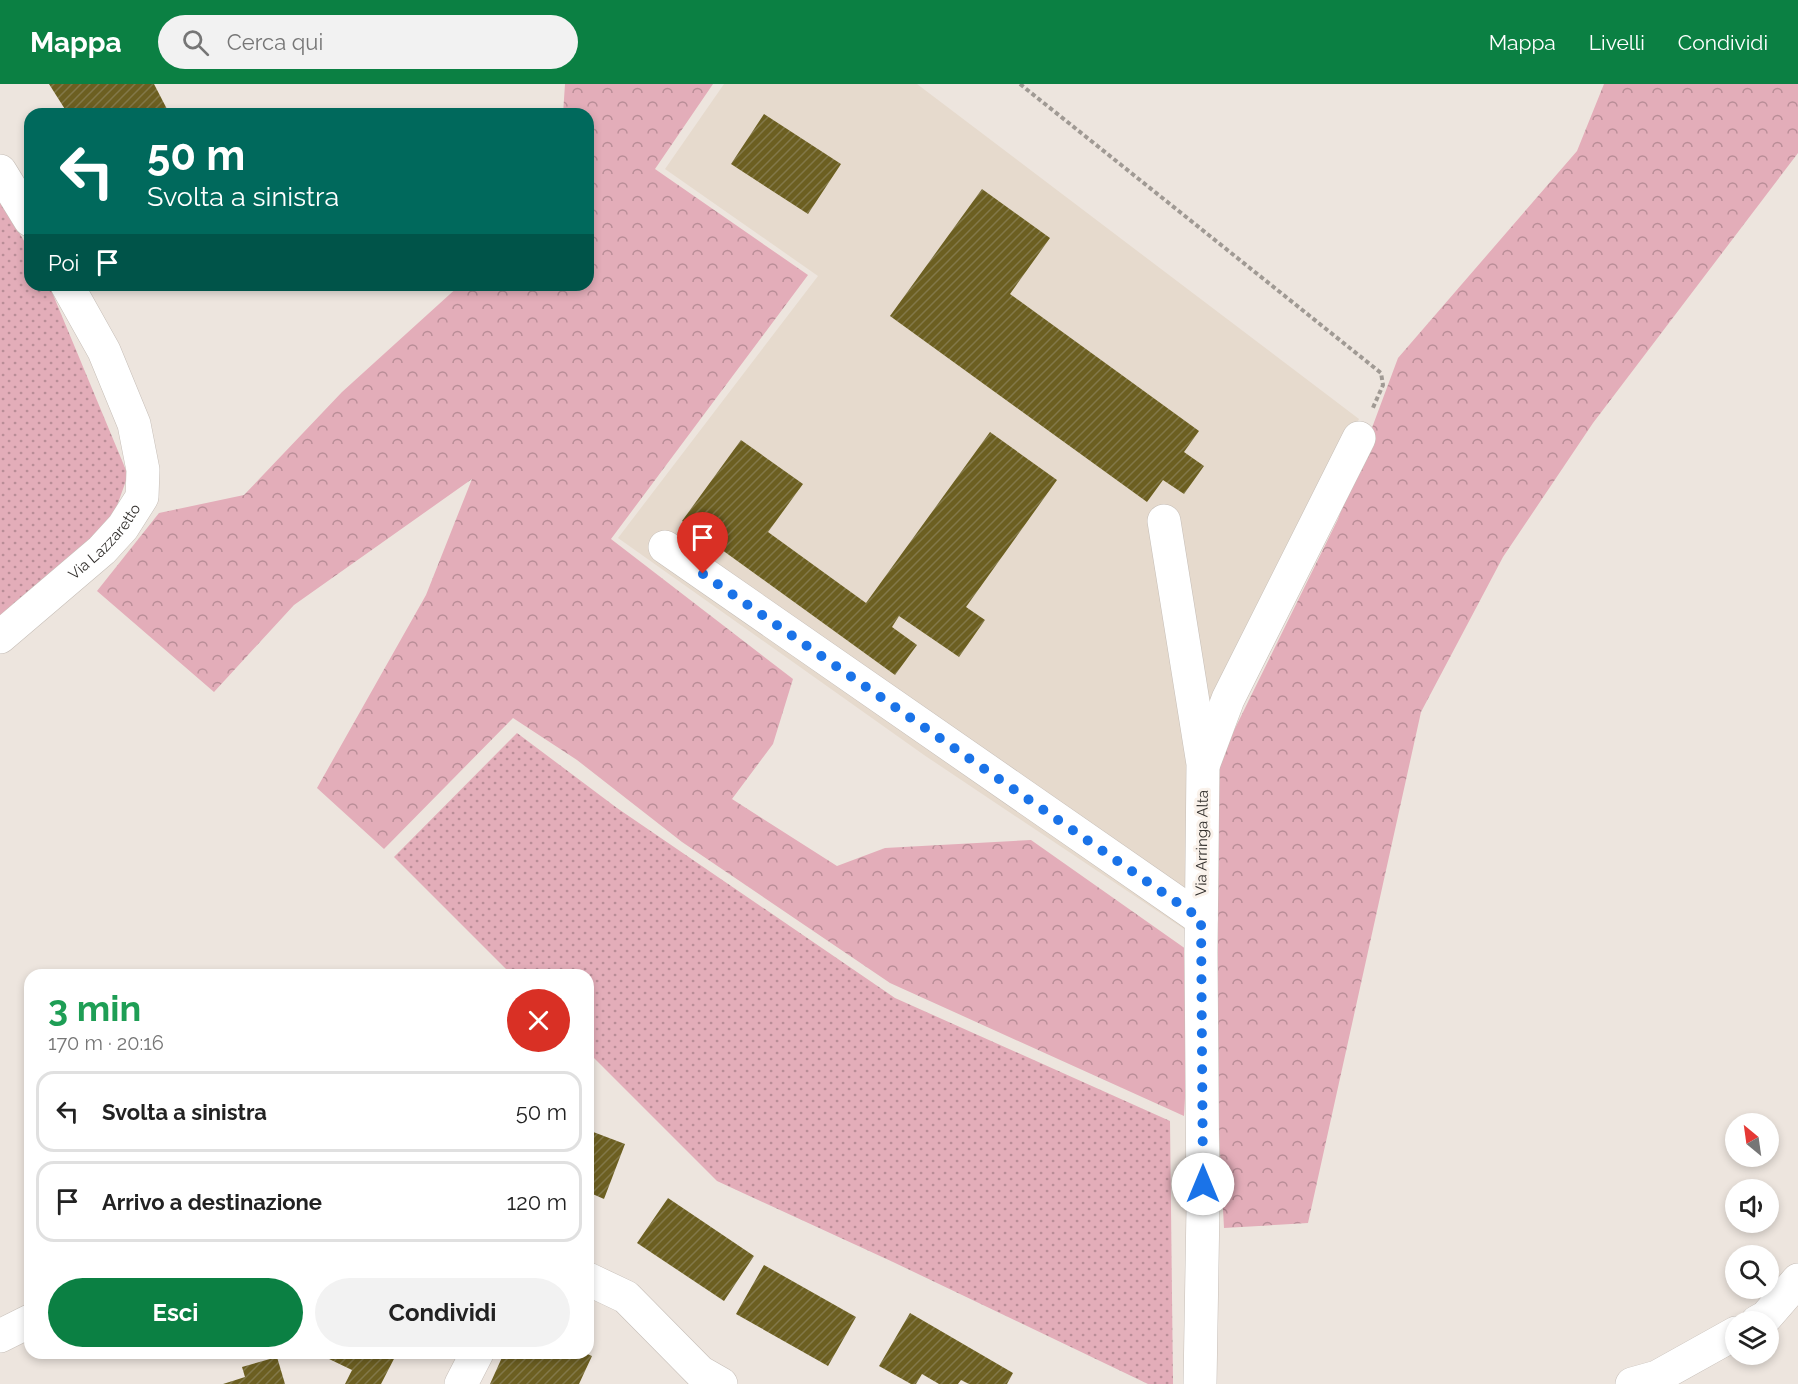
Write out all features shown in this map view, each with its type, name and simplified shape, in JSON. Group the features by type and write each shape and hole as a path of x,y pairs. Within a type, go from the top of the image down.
{"street":[{"path":"0,171 24,210"},
{"name":"Via Lazzaretto","path":"0,637 102,550 123,527 142,497 143,470 134,424 104,351 70,291"},
{"path":"1203,765 1228,699 1359,438"},
{"name":"Via Arringa Alta","path":"1164,521 1203,765 1201,919 1203,1207 1200,1384"},
{"path":"665,547 1201,919"},
{"path":"1771,1311 1798,1280"},
{"path":"594,1282 626,1297 700,1372 721,1384"},
{"path":"0,1336 24,1324"},
{"path":"1632,1384 1657,1377 1725,1339"},
{"path":"461,1384 474,1359"}],"path":[{"path":"1020,84 1381,373 1383,385 1359,438"}],"shaded area":[{"path":"724,84 917,84 1359,419 1247,630 1202,941 924,755 618,538 818,276 665,169"}],"green space":[{"path":"565,84 713,84 655,169 808,275 611,539 793,679 773,744 732,799 837,866 885,848 1031,840 1193,954 1184,1116 890,983 682,842 577,760 513,718 384,849 317,788 426,595 472,479 294,605 214,692 97,591 159,513 244,495 342,392 453,291 594,291 594,108 563,108"},
{"path":"1604,84 1798,84 1798,153 1593,423 1503,557 1421,712 1308,1223 1224,1228 1210,962 1215,769 1338,519 1398,358 1577,151"},
{"path":"0,200 24,241 24,291 51,291 128,475 113,517 0,637"},
{"path":"517,733 617,808 895,998 1170,1121 1173,1384 1148,1384 717,1181 594,1058 594,969 506,969 394,857"}],"building":[{"path":"49,84 154,84 166,108 64,108"},
{"path":"764,114 841,164 808,214 731,164"},
{"path":"982,189 1050,238 1010,294 1199,431 1184,452 1204,466 1184,494 1163,480 1147,502 890,316"},
{"path":"990,432 1057,480 966,607 985,620 959,657 899,616 892,627 917,645 895,675 682,521 741,440 803,484 768,532 866,603"},
{"path":"594,1132 625,1144 604,1199 594,1195"},
{"path":"668,1198 754,1256 724,1301 637,1243"},
{"path":"764,1265 856,1317 828,1366 736,1314"},
{"path":"910,1313 1013,1373 1007,1384 969,1384 961,1380 958,1384 939,1384 922,1374 916,1384 911,1384 879,1366"},
{"path":"278,1359 285,1384 223,1384 245,1377 242,1367"},
{"path":"329,1359 394,1359 381,1384 345,1384 352,1370"},
{"path":"501,1359 591,1359 579,1384 490,1384"}],"route":[{"path":"703,574 1201,919 1203,1184"}]}
